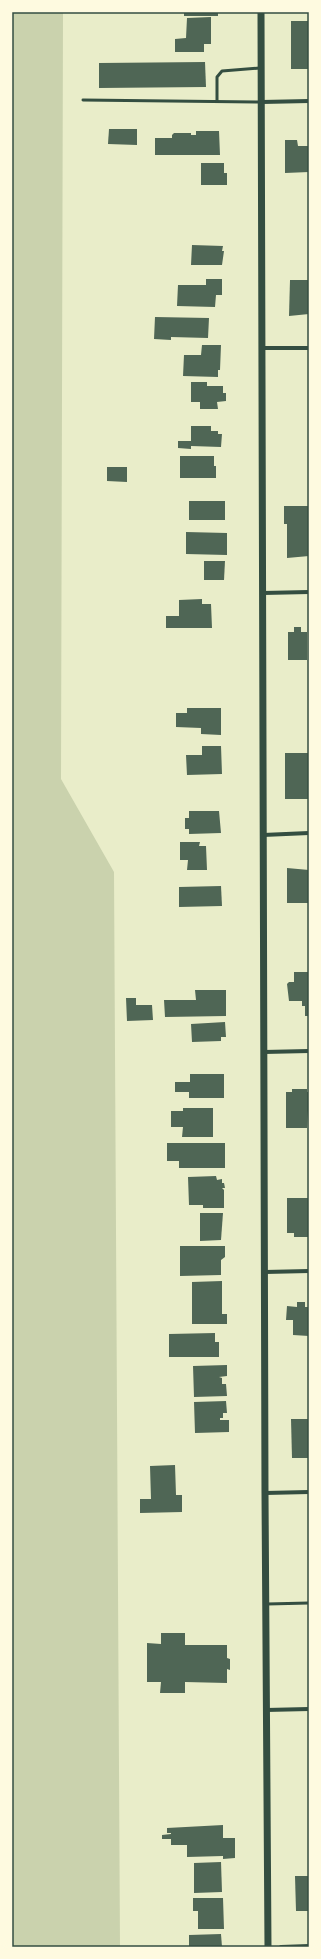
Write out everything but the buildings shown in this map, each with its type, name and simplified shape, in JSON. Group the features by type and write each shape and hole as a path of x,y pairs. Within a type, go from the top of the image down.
{"street":[{"path":"261,12 265,1493 268,1947"},
{"path":"262,102 309,101"},
{"path":"263,348 309,348"},
{"path":"263,592 309,592"},
{"path":"263,834 309,833"},
{"path":"264,1052 309,1051"},
{"path":"265,1272 309,1271"},
{"path":"265,1493 309,1492"},
{"path":"266,1710 309,1709"},
{"path":"281,1947 309,1946"}],"lane":[{"path":"217,101 217,78 222,71 262,68"},
{"path":"83,100 262,102"},
{"path":"266,1604 309,1603"}],"green space":[{"path":"12,12 63,12 61,779 114,872 120,1947 12,1947"}]}
